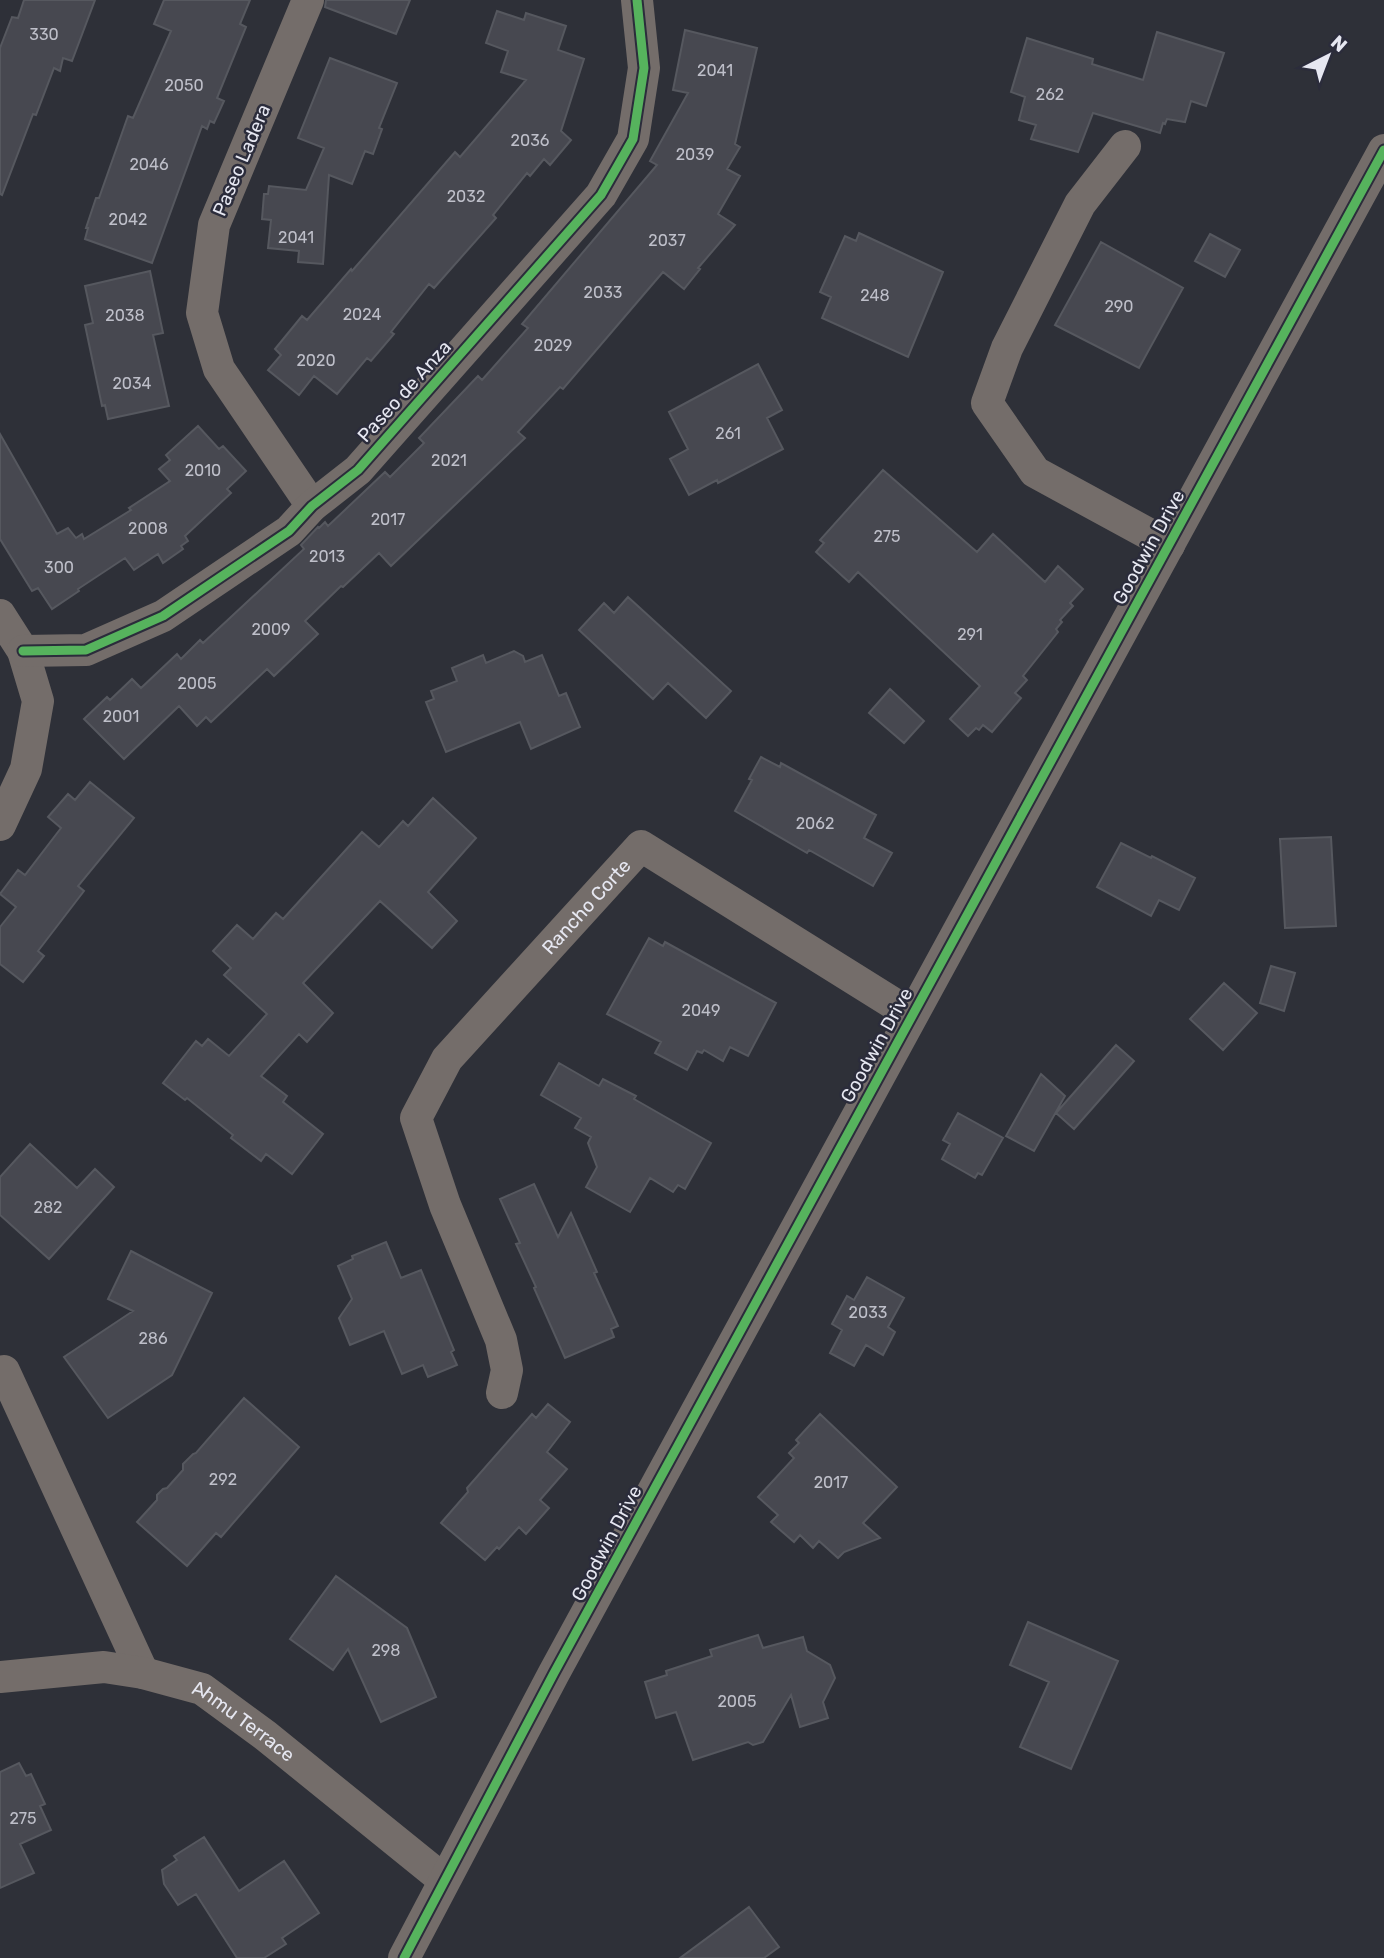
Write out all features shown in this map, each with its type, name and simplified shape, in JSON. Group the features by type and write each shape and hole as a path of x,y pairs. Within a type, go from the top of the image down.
{"street":[{"name":"Paseo Ladera","path":"308,0 214,225 202,313 219,369 312,506"},
{"name":"Paseo de Anza","path":"23,651 86,650 155,620 289,531 312,506 358,470 601,195 633,139 643,68 637,0"},
{"path":"1125,146 1080,204 1007,348 987,403 1035,472 1169,545"},
{"name":"Goodwin Drive","path":"404,1958 912,1015 1384,150"},
{"path":"0,615 23,651 38,701 26,769 0,825"},
{"name":"Rancho Corte","path":"502,1393 507,1370 501,1340 445,1205 416,1118 447,1059 641,846 912,1015"},
{"path":"4,1371 143,1673"},
{"name":"Ahmu Terrace","path":"0,1677 104,1667 143,1673 202,1689 266,1736 444,1880"}],"building":[{"path":"24,0 95,0 72,61 63,58 60,71 54,68 2,195 0,48 12,17 18,18"},
{"path":"164,0 250,0 240,24 246,27 217,98 224,101 214,123 210,121 207,129 202,126 152,263 85,239 96,198 99,198 128,116 133,118 171,31 154,24"},
{"path":"326,0 410,0 396,34 325,7"},
{"path":"497,11 524,20 526,13 566,26 558,50 584,59 561,131 571,140 550,165 544,159 530,176 527,173 493,215 496,218 434,288 429,284 391,332 394,334 371,361 367,358 337,394 314,376 299,395 268,370 281,355 275,349 302,316 307,320 351,269 352,271 455,152 460,157 526,80 501,72 508,51 486,43"},
{"path":"685,30 757,48 735,144 740,147 727,169 740,176 718,214 735,225 698,268 700,269 684,289 663,272 563,389 560,387 518,432 525,438 391,566 379,553 305,621 318,634 274,676 267,669 211,722 206,717 197,726 179,706 124,759 84,719 107,697 110,700 132,679 141,688 177,654 181,659 200,640 203,643 304,549 301,545 318,527 325,522 328,526 385,472 390,477 424,443 419,438 478,376 482,380 528,328 522,324 657,165 650,161 688,93 673,90"},
{"path":"1157,32 1224,53 1206,106 1191,101 1185,122 1167,119 1160,133 1093,113 1078,152 1031,139 1036,125 1019,120 1025,97 1011,92 1027,38 1093,59 1092,64 1143,80"},
{"path":"330,58 397,83 379,128 382,129 373,154 365,151 352,184 329,175 323,264 298,262 299,251 268,248 271,220 262,219 264,194 268,194 269,186 306,190 324,148 298,138"},
{"path":"859,233 943,272 908,357 822,318 831,297 820,292 845,236 856,241"},
{"path":"1210,234 1240,250 1225,277 1195,261"},
{"path":"1101,242 1183,288 1139,368 1055,325"},
{"path":"150,271 163,333 153,335 169,406 108,419 105,405 102,406 85,325 93,323 85,286"},
{"path":"758,364 782,410 767,418 783,449 689,495 670,459 688,449 669,412"},
{"path":"198,426 219,449 223,446 246,471 227,489 231,493 185,536 188,541 181,546 183,549 163,563 158,554 134,570 125,558 52,609 38,588 32,591 0,539 0,434 57,534 68,528 76,538 82,534 84,539 131,510 129,508 170,481 159,469 170,460 166,455"},
{"path":"883,470 977,552 993,534 1045,582 1058,566 1083,589 1060,620 1062,622 1056,629 1058,632 1023,676 1027,680 1015,693 1021,698 992,732 983,725 968,736 950,719 980,686 858,572 849,582 816,552 824,543 820,540"},
{"path":"628,597 731,691 706,718 668,683 653,699 579,630 604,603 614,613"},
{"path":"514,651 523,656 525,662 542,655 559,696 566,693 580,727 531,749 520,722 446,752 426,702 434,699 431,691 457,681 452,668 483,655 486,663"},
{"path":"890,689 924,721 904,743 869,713"},
{"path":"761,757 780,767 781,763 876,815 864,838 892,853 873,886 809,850 807,853 735,811"},
{"path":"90,782 134,818 78,886 84,891 38,951 44,956 23,982 0,964 0,927 16,907 0,894 18,870 25,875 61,828 48,817 68,794 75,800"},
{"path":"433,798 476,838 428,892 457,921 432,948 380,901 303,983 333,1013 307,1042 299,1034 261,1076 287,1096 283,1102 323,1134 292,1174 266,1154 261,1161 187,1098 185,1100 163,1083 196,1041 202,1046 208,1039 229,1056 267,1014 224,975 231,968 213,951 237,925 253,939 276,913 283,919 362,832 379,847 403,821 408,826"},
{"path":"1331,837 1336,926 1285,928 1280,839"},
{"path":"1121,843 1195,878 1179,910 1159,900 1151,916 1097,887"},
{"path":"649,938 663,946 665,942 776,1003 748,1056 730,1047 723,1061 704,1050 702,1053 697,1051 687,1070 655,1053 661,1042 607,1014"},
{"path":"1271,966 1295,973 1284,1011 1260,1003"},
{"path":"1224,983 1257,1013 1223,1050 1190,1019"},
{"path":"1116,1045 1134,1061 1074,1129 1056,1113"},
{"path":"559,1063 599,1086 603,1079 636,1096 634,1099 711,1143 685,1189 678,1185 673,1192 650,1178 630,1212 586,1187 597,1167 588,1143 591,1137 575,1128 581,1118 541,1095"},
{"path":"1041,1074 1065,1096 1034,1151 1006,1136"},
{"path":"958,1113 1003,1138 982,1175 978,1173 975,1178 942,1159 950,1144 943,1140"},
{"path":"30,1144 77,1188 95,1169 114,1187 49,1259 0,1215 0,1177"},
{"path":"534,1184 558,1237 571,1213 618,1326 611,1329 614,1337 565,1358 516,1244 520,1243 500,1199"},
{"path":"386,1242 401,1278 421,1270 454,1350 451,1352 457,1365 428,1377 423,1365 402,1374 384,1331 350,1345 339,1318 352,1299 338,1266 353,1259 352,1256"},
{"path":"131,1251 212,1293 172,1375 108,1418 64,1357 133,1311 108,1299"},
{"path":"867,1277 904,1298 888,1327 895,1332 883,1355 866,1345 854,1366 830,1353 842,1330 832,1324 847,1296 854,1300"},
{"path":"244,1398 299,1447 221,1537 216,1533 187,1566 137,1522 157,1500 157,1495 183,1470 183,1464"},
{"path":"548,1404 570,1422 547,1452 567,1469 540,1500 549,1508 526,1534 519,1527 485,1560 441,1523 468,1492 467,1488 532,1414 536,1418"},
{"path":"820,1414 897,1487 863,1523 880,1538 844,1552 838,1558 819,1541 813,1548 800,1535 794,1542 771,1522 778,1515 758,1497 794,1458 789,1453 799,1443 796,1440"},
{"path":"336,1576 407,1628 436,1697 381,1722 348,1649 333,1670 290,1639"},
{"path":"1028,1622 1118,1661 1071,1769 1020,1747 1049,1682 1010,1665"},
{"path":"758,1635 763,1648 803,1637 807,1651 830,1665 835,1678 823,1702 828,1718 800,1727 791,1695 763,1742 753,1745 748,1742 693,1760 676,1712 656,1718 645,1682 667,1675 666,1671 712,1656 710,1650"},
{"path":"19,1763 26,1776 31,1774 45,1804 40,1806 51,1830 20,1844 34,1873 0,1888 0,1772"},
{"path":"204,1837 239,1891 284,1861 319,1913 282,1938 286,1944 264,1958 237,1958 196,1894 178,1905 164,1884 162,1870 177,1860 174,1856"},
{"path":"749,1907 779,1947 764,1958 680,1958"}],"cycle path":[{"path":"23,651 86,650 163,616 289,531 312,506 358,470 601,195 633,139 644,68 637,0"},
{"path":"404,1958 554,1673 1384,150"}]}
